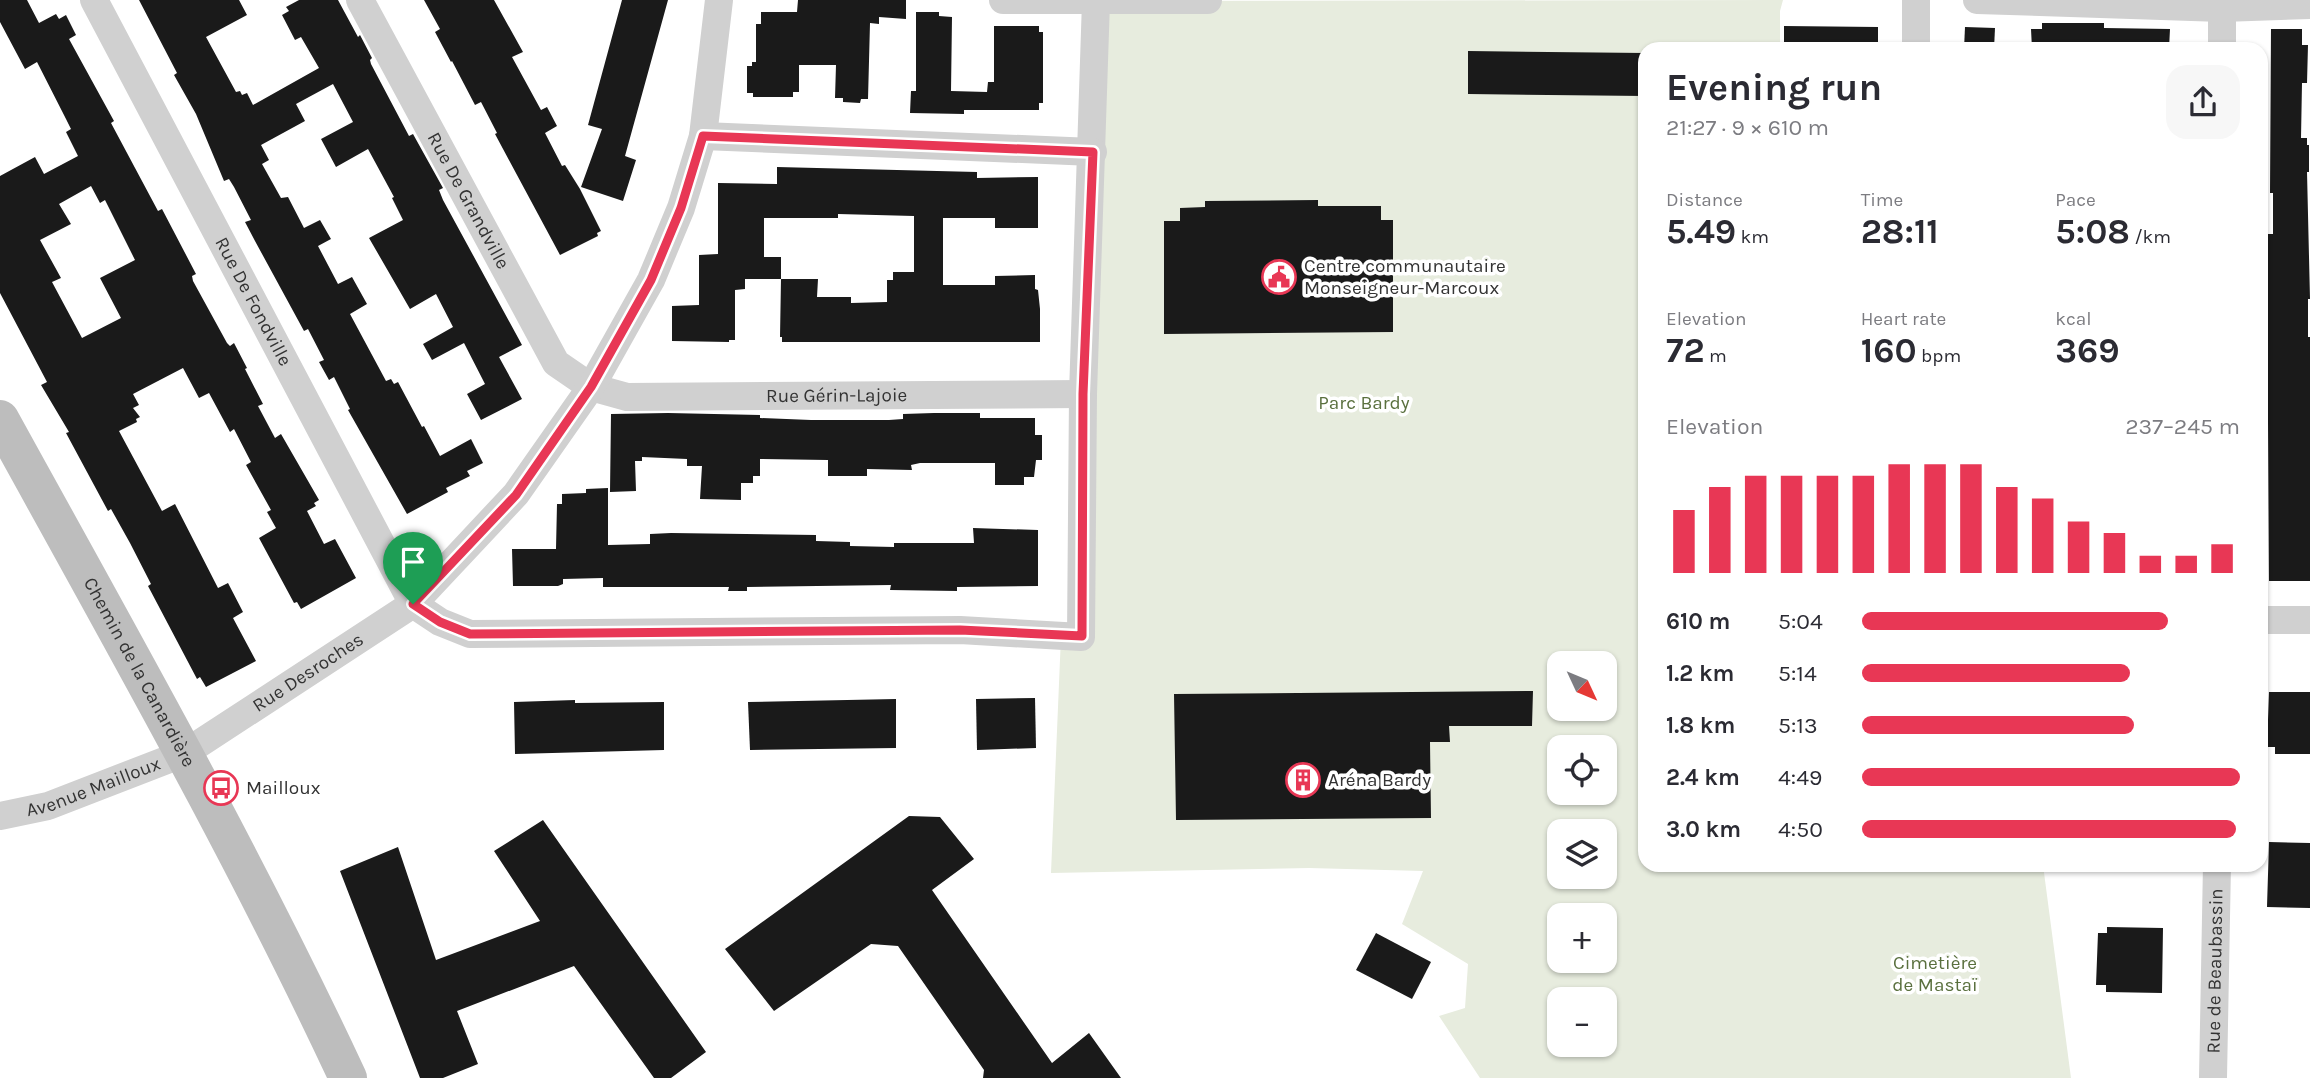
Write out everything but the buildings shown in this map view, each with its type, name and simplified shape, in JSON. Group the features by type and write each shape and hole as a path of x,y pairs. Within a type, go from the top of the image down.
{"main road":[{"name":"Chemin de la Canardière","path":"0,419 185,753 296,967 348,1078"}],"street":[{"name":"Rue De Fondville","path":"94,0 413,604"},
{"name":"Rue De Grandville","path":"360,0 556,363 591,387"},
{"name":"Rue Desroches","path":"185,753 413,604 516,495 591,387 651,280 681,208 703,136 719,0"},
{"path":"1003,0 1208,0"},
{"path":"1916,0 1916,42"},
{"path":"1978,0 2310,5"},
{"path":"413,604 440,622 470,634 960,630 1082,636 1083,394 1096,1"},
{"path":"2222,4 2222,42"},
{"path":"703,136 1093,152"},
{"name":"Rue Gérin-Lajoie","path":"591,387 627,397 1083,394"},
{"path":"2268,620 2310,620"},
{"name":"Avenue Mailloux","path":"0,816 48,806 185,753"},
{"name":"Rue de Beaubassin","path":"2214,1078 2217,872"}],"green space":[{"name":"Parc Bardy","path":"1783,0 1780,11 1780,42 1638,42 1638,872 2044,872 2071,1078 1480,1078 1439,1016 1465,1008 1468,964 1402,924 1423,871 1309,868 1051,873 1061,636 1081,637 1096,1"}],"place":[{"name":"Centre communautaire Monseigneur-Marcoux","path":"1279,277"},
{"name":"Aréna Bardy","path":"1303,780"},
{"name":"Mailloux","path":"221,788"}],"route":[{"path":"703,136 1093,152 1083,394 1082,636 960,630 470,634 440,622 413,604 516,495 591,387 651,280 681,208 703,136"}],"park label":[{"name":"Cimetière de Mastaï","path":"1935,974"}]}
